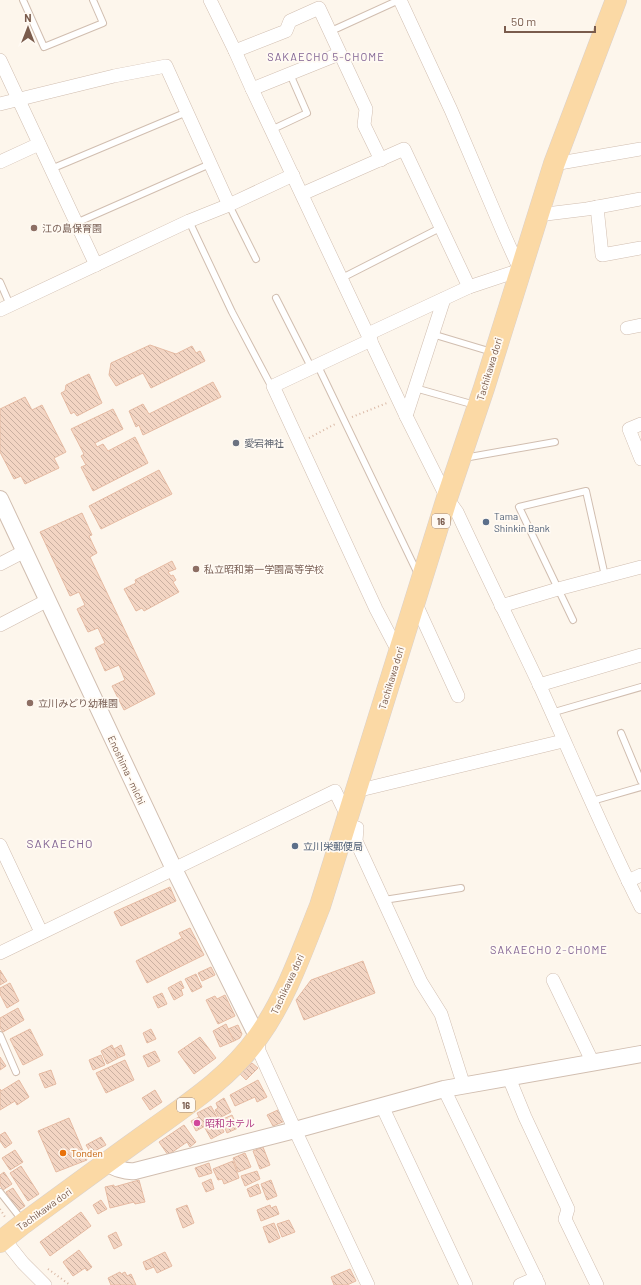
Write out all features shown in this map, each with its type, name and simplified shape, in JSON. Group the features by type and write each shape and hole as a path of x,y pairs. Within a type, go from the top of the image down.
{"main road":[{"name":"Tachikawa dori","path":"9,1231 207,1090 237,1062 258,1038 274,1014 320,906 416,602 447,498 495,353 554,164 616,0"}],"street":[{"path":"210,0 236,51 271,130 406,416 447,498 458,512 641,907"},
{"path":"399,0 451,110 502,232 520,270 469,287 444,298 273,386 376,609 399,653"},
{"path":"236,51 286,31 290,21 319,8 339,54 366,109 364,125 381,160"},
{"path":"252,89 339,54"},
{"path":"0,60 96,265"},
{"path":"0,104 114,76 166,66 228,205"},
{"path":"0,162 39,144"},
{"path":"302,194 404,149 469,287"},
{"path":"554,164 641,149"},
{"path":"5,308 292,174"},
{"path":"538,215 641,199"},
{"path":"597,207 602,255 641,248"},
{"path":"406,416 444,298"},
{"path":"627,328 641,325"},
{"path":"641,424 629,429 641,459"},
{"name":"Enoshima - michi","path":"1,502 174,869 258,1038"},
{"path":"0,564 24,551"},
{"path":"501,606 605,576 641,568"},
{"path":"0,626 48,600"},
{"path":"416,602 458,696"},
{"path":"539,685 641,656"},
{"path":"356,791 563,741"},
{"path":"0,952 335,791 347,821 356,828 356,841 422,982 441,1014 464,1086"},
{"path":"0,845 41,932"},
{"path":"628,881 641,875"},
{"path":"553,980 593,1063"},
{"path":"258,1038 259,1050 368,1285"},
{"path":"106,1163 121,1170 135,1172 444,1089 641,1054"},
{"path":"509,1078 525,1117 568,1209 565,1219 597,1285"},
{"path":"444,1089 538,1281 520,1285"},
{"path":"382,1106 466,1285"},
{"path":"9,1231 23,1263 45,1285"}],"lane":[{"path":"23,0 44,47 103,22 93,0"},
{"path":"329,32 399,0"},
{"path":"271,130 307,113 290,74"},
{"path":"51,169 187,112"},
{"path":"76,223 210,164"},
{"path":"228,205 256,259"},
{"path":"189,221 232,312 269,382 273,386"},
{"path":"342,278 442,227"},
{"path":"0,282 5,308"},
{"path":"276,298 314,366 422,582"},
{"path":"432,334 495,353"},
{"path":"415,388 478,406"},
{"path":"461,458 555,442"},
{"path":"573,620 518,506 586,491 605,576"},
{"path":"551,713 641,687"},
{"path":"621,733 641,781"},
{"path":"592,801 641,787"},
{"path":"384,900 461,888"},
{"path":"0,1036 16,1072"},
{"path":"0,1192 9,1231"}],"path":[{"path":"0,1209 9,1231"},
{"path":"45,1267 70,1285"}],"building":[{"path":"150,345 176,354 192,346 196,353 200,351 205,361 151,388 143,373 116,386 109,375 111,363"},
{"path":"89,374 102,403 77,416 74,412 71,414 61,393 65,391 66,385"},
{"path":"213,382 221,397 143,435 139,425 136,427 129,411 143,404 149,414"},
{"path":"25,397 32,410 42,405 66,452 54,458 59,468 25,484 21,476 14,479 0,452 0,409"},
{"path":"113,409 123,429 95,443 97,447 103,444 108,451 135,437 148,463 93,491 81,467 86,465 81,456 84,454 71,429"},
{"path":"159,470 172,494 101,529 89,506"},
{"path":"82,513 92,535 89,536 97,553 90,557 155,694 124,710 112,686 125,680 119,665 105,671 95,648 105,643 98,628 88,632 77,609 85,605 79,592 70,596 40,532"},
{"path":"172,561 176,569 168,572 171,576 173,575 176,580 173,582 179,592 144,611 142,608 136,611 124,589 136,583 135,580"},
{"path":"170,887 176,901 121,926 114,912"},
{"path":"190,928 204,955 147,983 136,961 182,938 179,933"},
{"path":"363,961 375,993 304,1020 296,1000 311,980"},
{"path":"211,967 215,975 202,981 198,973"},
{"path":"0,970 7,981 0,985"},
{"path":"196,974 202,987 192,992 185,979"},
{"path":"181,981 184,988 181,989 183,995 174,1000 168,988"},
{"path":"10,983 19,1001 7,1008 0,994 0,988"},
{"path":"162,993 167,1004 158,1008 153,997"},
{"path":"225,995 235,1016 218,1024 206,1000 215,996 217,999"},
{"path":"18,1008 24,1020 3,1032 0,1028 0,1018"},
{"path":"226,1024 234,1041 220,1047 213,1031"},
{"path":"238,1025 242,1034 240,1038 234,1041 228,1029"},
{"path":"30,1029 43,1055 23,1065 10,1039"},
{"path":"151,1029 156,1039 147,1043 143,1033"},
{"path":"200,1037 216,1058 194,1074 178,1052"},
{"path":"112,1045 118,1058 107,1064 101,1051"},
{"path":"121,1045 125,1055 118,1058 114,1049"},
{"path":"155,1051 160,1061 148,1067 143,1056"},
{"path":"101,1055 105,1065 93,1070 89,1060"},
{"path":"0,1057 6,1066 0,1070"},
{"path":"125,1060 134,1080 106,1093 96,1073"},
{"path":"252,1063 258,1068 246,1080 240,1074"},
{"path":"51,1070 56,1084 45,1088 39,1074"},
{"path":"19,1080 29,1097 17,1105 15,1101 0,1110 0,1089 1,1091"},
{"path":"258,1080 267,1097 257,1102 255,1097 235,1106 230,1095"},
{"path":"155,1090 162,1102 150,1110 142,1098"},
{"path":"224,1098 231,1112 219,1118 215,1110 218,1108 216,1103"},
{"path":"211,1106 218,1119 196,1131 191,1121 199,1117 197,1113"},
{"path":"280,1109 285,1121 273,1126 267,1115"},
{"path":"232,1115 238,1128 227,1133 221,1120"},
{"path":"69,1118 87,1160 56,1172 38,1131"},
{"path":"219,1121 224,1132 211,1139 205,1128"},
{"path":"184,1125 196,1142 190,1147 187,1142 168,1155 159,1142"},
{"path":"5,1132 12,1143 5,1148 0,1141 0,1135"},
{"path":"101,1137 106,1145 91,1153 86,1145"},
{"path":"263,1147 270,1165 260,1169 253,1151"},
{"path":"15,1150 23,1162 10,1170 2,1158"},
{"path":"245,1153 251,1167 238,1172 233,1158"},
{"path":"233,1161 239,1178 224,1184 222,1179 218,1180 213,1169"},
{"path":"209,1163 212,1173 199,1177 195,1168"},
{"path":"21,1166 39,1194 28,1201 10,1173"},
{"path":"257,1171 260,1179 245,1186 241,1176"},
{"path":"4,1172 12,1184 3,1190 0,1185 0,1175"},
{"path":"211,1179 214,1189 206,1192 202,1183"},
{"path":"139,1180 145,1202 135,1204 134,1202 110,1208 105,1187 114,1185 114,1187"},
{"path":"271,1180 277,1196 267,1200 261,1184"},
{"path":"258,1184 261,1193 250,1197 247,1189"},
{"path":"13,1188 25,1206 18,1211 6,1192"},
{"path":"101,1200 107,1209 98,1214 93,1205"},
{"path":"187,1205 194,1223 183,1228 176,1209"},
{"path":"270,1205 271,1208 276,1206 279,1214 261,1221 257,1210"},
{"path":"81,1212 91,1226 50,1256 40,1242"},
{"path":"289,1220 295,1232 282,1237 277,1224"},
{"path":"274,1223 280,1238 269,1243 263,1227"},
{"path":"116,1232 122,1245 114,1249 108,1236"},
{"path":"79,1250 92,1267 87,1271 85,1268 73,1276 63,1262"},
{"path":"165,1252 172,1266 157,1273 150,1259"},
{"path":"150,1259 154,1267 146,1270 143,1262"},
{"path":"350,1269 356,1281 347,1285 334,1285 331,1277"},
{"path":"120,1272 121,1274 125,1272 127,1276 131,1274 136,1285 111,1285 108,1278"}],"place":[{"name":"江の島保育園","path":"34,228"},
{"name":"愛宕神社","path":"236,443"},
{"name":"Tama Shinkin Bank","path":"486,522"},
{"name":"私立昭和第一学園高等学校","path":"196,569"},
{"name":"立川みどり幼稚園","path":"30,703"},
{"name":"立川栄郵便局","path":"295,846"},
{"name":"昭和ホテル","path":"197,1123"},
{"name":"Tonden","path":"63,1153"}],"district":[{"name":"SAKAECHO 5-CHOME","path":"326,56"},
{"name":"SAKAECHO","path":"60,843"},
{"name":"SAKAECHO 2-CHOME","path":"549,949"}]}
